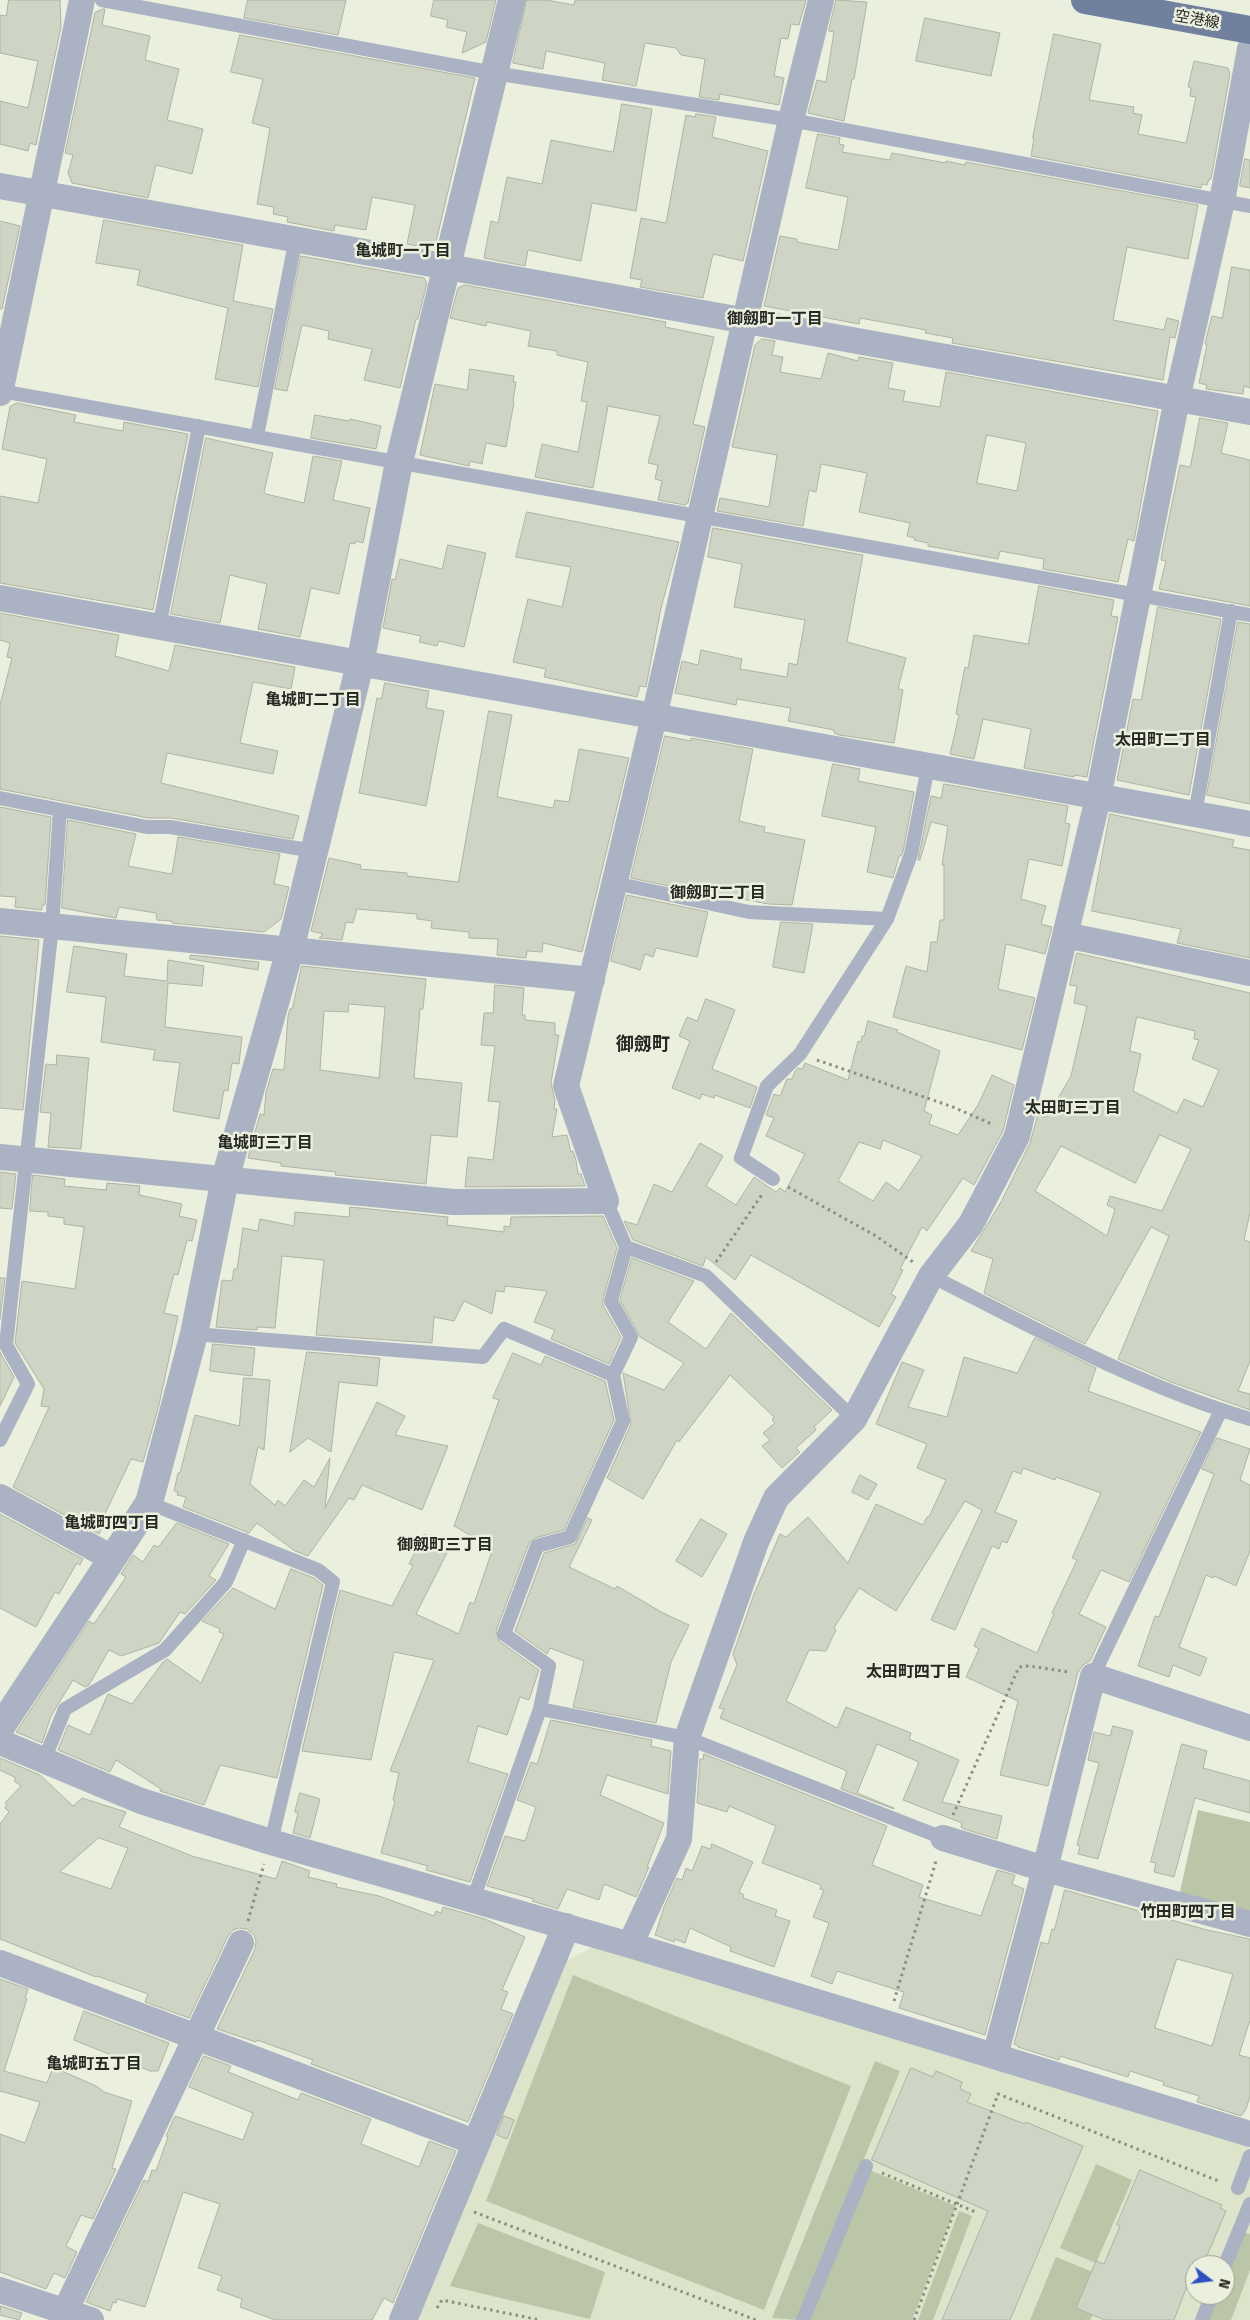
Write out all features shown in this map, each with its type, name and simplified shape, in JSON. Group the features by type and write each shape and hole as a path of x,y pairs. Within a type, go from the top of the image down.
{"main road":[{"name":"空港線","path":"1085,0 1250,30"}],"street":[{"path":"0,391 82,0"},
{"path":"0,1728 149,1503 194,1334 225,1179 290,950 360,664 399,462 512,0"},
{"path":"0,1157 452,1202 606,1202 566,1086 654,717 790,120 821,0"},
{"path":"630,1945 679,1839 687,1738 756,1542 776,1498 854,1419 931,1276 971,1224 1018,1136 1098,798 1140,594 1177,399 1222,201 1250,49"},
{"path":"0,186 1250,412"},
{"path":"0,598 1250,824"},
{"path":"0,921 592,980"},
{"path":"1065,935 1250,973"},
{"path":"0,1497 112,1558"},
{"path":"996,2056 1093,1676 1250,1728"},
{"path":"0,1742 141,1801 271,1842 630,1945 996,2056 1250,2139"},
{"path":"943,1838 1045,1869 1250,1924"},
{"path":"403,2320 566,1927"},
{"path":"63,2316 241,1943"},
{"path":"0,1963 477,2143"},
{"path":"0,2290 63,2316 91,2320"}],"lane":[{"path":"102,0 494,73 790,120 1250,206"},
{"path":"257,436 296,238"},
{"path":"0,391 1250,615"},
{"path":"159,627 199,426"},
{"path":"1195,814 1231,611"},
{"path":"773,1179 741,1158 767,1086 800,1054 886,920 910,854 928,767"},
{"path":"0,798 148,827 170,826 314,851"},
{"path":"0,1440 28,1384 6,1345 52,926 60,810"},
{"path":"615,882 749,912 886,920"},
{"path":"473,1900 540,1709 549,1666 504,1634 538,1546 570,1537 624,1421 614,1375 631,1337 612,1302 626,1247 606,1202"},
{"path":"626,1247 706,1276 854,1419"},
{"path":"931,1276 1094,1358 1221,1410 1250,1419"},
{"path":"194,1334 483,1357 504,1329 614,1375"},
{"path":"1093,1676 1221,1410"},
{"path":"149,1503 318,1570 333,1582 271,1842"},
{"path":"44,1760 65,1709 165,1650 226,1582 244,1540"},
{"path":"540,1709 687,1738 943,1838"},
{"path":"1238,2188 1250,2139"},
{"path":"804,2320 866,2166"},
{"path":"1229,2255 1250,2204"},
{"path":"1202,2320 1208,2305"}],"path":[{"path":"800,1054 953,1107 1018,1136"},
{"path":"706,1276 773,1179 876,1236 931,1276"},
{"path":"1029,1666 1093,1676"},
{"path":"241,1943 271,1842"},
{"path":"914,2320 998,2094 1238,2188"},
{"path":"866,2166 978,2213"},
{"path":"474,2212 756,2320"},
{"path":"435,2312 442,2300 540,2320"}],"shaded area":[{"path":"1198,1810 1250,1822 1250,1915 1179,1896"},
{"path":"597,1945 1250,2148 1250,2320 415,2320 564,1962"},
{"path":"573,1975 851,2086 764,2310 486,2201"},
{"path":"875,2061 900,2071 798,2320 772,2318"},
{"path":"1096,2164 1132,2180 1096,2263 1060,2248"},
{"path":"867,2169 956,2206 912,2320 806,2320"},
{"path":"959,2211 972,2216 933,2320 918,2320"},
{"path":"478,2223 605,2272 590,2319 450,2286"},
{"path":"1243,2232 1250,2234 1250,2270 1231,2320 1209,2320 1214,2305 1235,2305 1234,2255"},
{"path":"1056,2257 1093,2272 1093,2314 1090,2320 1030,2320"}],"building":[{"path":"9,0 60,0 61,27 36,145 30,143 28,151 0,144 0,101 28,108 38,61 0,53 0,15 6,16"},
{"path":"248,0 346,0 338,35 244,18"},
{"path":"434,0 496,0 486,42 462,53 467,32 446,27 448,20 431,16"},
{"path":"527,0 546,0 574,5 575,0 806,0 799,25 791,24 788,39 781,38 774,76 784,78 779,105 720,94 719,100 699,97 705,59 681,55 676,48 645,43 636,86 602,80 605,63 546,51 543,69 513,63"},
{"path":"836,0 867,2 854,79 852,79 844,121 808,113 817,80 826,82 834,32 829,31"},
{"path":"105,9 102,25 150,36 145,60 179,69 167,120 203,129 192,174 156,165 148,198 72,183 68,173 73,155 65,153 95,13"},
{"path":"925,18 1000,33 991,76 916,61"},
{"path":"1054,34 1101,44 1089,100 1134,107 1133,113 1142,115 1138,134 1186,143 1196,97 1190,96 1191,88 1188,87 1194,61 1228,68 1230,74 1211,179 1209,179 1207,185 1202,184 1201,188 1031,156"},
{"path":"240,35 475,78 435,246 428,244 428,248 407,244 415,205 372,197 366,230 335,225 334,231 287,222 288,217 273,214 274,207 257,204 270,128 252,123 263,79 231,72"},
{"path":"622,104 652,109 636,211 592,203 581,261 528,250 525,266 484,258 491,221 498,223 507,177 542,184 551,140 613,152"},
{"path":"696,114 716,117 712,137 768,151 743,261 713,254 703,298 640,287 642,280 630,278 641,218 666,223 686,115 695,117"},
{"path":"818,134 840,138 839,144 844,145 842,152 890,160 892,153 946,163 946,161 965,165 966,162 1198,205 1188,259 1127,247 1113,320 1164,330 1167,318 1179,321 1175,338 1170,337 1163,380 952,343 953,338 925,333 926,330 860,318 859,324 764,306 780,236 797,239 797,242 838,250 848,197 806,188"},
{"path":"1245,159 1250,160 1250,188 1240,186"},
{"path":"104,220 243,245 233,301 273,309 258,387 215,379 228,308 137,285 140,270 96,263"},
{"path":"0,221 20,226 2,309 0,309"},
{"path":"301,256 424,278 427,283 418,319 416,319 400,388 364,380 372,349 328,339 329,331 302,325 287,391 275,389"},
{"path":"1232,267 1250,270 1250,388 1244,386 1243,394 1206,389 1207,385 1199,383 1207,345 1205,344 1212,316 1222,318"},
{"path":"465,285 666,322 665,327 714,337 693,424 705,427 688,503 685,505 658,500 662,481 655,479 658,465 648,463 660,416 608,406 593,488 535,477 542,444 578,452 587,402 581,401 588,362 557,355 557,351 528,346 531,331 487,322 486,326 450,318 458,288"},
{"path":"762,339 775,341 772,355 783,357 780,372 821,379 828,353 858,361 859,357 893,363 888,388 905,391 903,401 940,407 946,372 1158,411 1134,541 1128,539 1118,582 1043,569 1044,559 1000,551 998,559 928,546 928,543 914,540 915,538 907,536 910,523 859,512 867,473 821,464 816,492 809,490 803,526 717,511 720,498 769,507 777,455 732,447 755,345","holes":["987,435 1026,443 1017,491 977,483"]},
{"path":"470,369 514,376 513,382 516,382 514,402 506,447 486,443 482,464 470,461 469,466 420,455 435,384 467,390"},
{"path":"17,403 76,415 74,422 123,431 124,422 188,434 153,610 0,583 0,496 38,503 47,459 2,449 10,407"},
{"path":"315,415 349,421 350,419 381,426 376,449 311,438"},
{"path":"1200,418 1228,423 1221,453 1250,460 1250,606 1159,589 1166,561 1161,560 1163,547 1180,465 1190,467"},
{"path":"206,438 273,453 264,492 304,503 313,456 342,461 333,500 370,508 363,543 356,541 355,544 350,543 339,594 311,588 300,637 258,629 267,584 230,575 220,623 171,614"},
{"path":"527,512 679,542 661,608 646,687 640,686 637,697 544,677 546,669 513,662 528,599 562,607 571,567 516,557"},
{"path":"713,528 863,555 847,642 906,658 898,689 903,690 894,743 839,735 834,733 834,730 788,721 791,708 737,699 736,705 675,693 682,661 698,665 701,650 742,659 740,669 787,677 789,663 797,665 805,620 734,607 742,564 708,557"},
{"path":"448,545 486,553 464,647 439,641 437,646 419,642 421,636 383,628 392,579 395,580 400,559 442,569"},
{"path":"1039,586 1114,600 1111,616 1118,617 1087,777 1074,775 1074,777 1024,768 1031,729 983,719 974,759 950,754 959,715 956,714 965,667 968,668 974,635 1028,644"},
{"path":"1158,607 1221,619 1189,795 1117,780 1133,699 1141,700"},
{"path":"0,613 119,635 115,656 169,671 175,645 295,667 291,689 253,682 240,743 278,751 273,774 167,753 161,783 299,816 293,839 171,818 148,818 0,789 0,705 12,658 7,657 10,643 0,640"},
{"path":"1238,622 1250,624 1250,804 1207,795"},
{"path":"385,683 429,691 426,708 444,711 426,806 359,793 377,698 381,699"},
{"path":"489,711 512,715 497,797 553,808 555,800 569,802 579,749 629,758 582,952 543,943 542,952 527,951 526,958 497,955 498,939 469,938 469,932 431,928 432,921 417,919 417,914 357,909 353,923 346,922 342,940 319,938 323,934 311,931 329,858 361,865 360,869 407,873 407,876 458,882"},
{"path":"665,736 691,741 691,738 753,749 739,821 765,827 764,832 805,840 792,905 769,904 720,895 720,897 631,878"},
{"path":"833,764 860,769 858,781 914,792 903,852 899,856 893,878 867,872 876,827 822,816"},
{"path":"944,784 1068,806 1065,823 1070,824 1062,866 1029,859 1021,899 1046,906 1041,924 1052,927 1045,954 1006,944 998,989 1035,998 1022,1050 893,1017 906,966 927,972 931,942 937,942 940,920 944,920 944,865 942,865 948,826 931,822 920,860 918,860 931,796 941,798"},
{"path":"0,807 51,817 45,905 42,905 42,910 15,907 16,897 0,896"},
{"path":"1110,814 1234,840 1232,847 1250,850 1250,958 1177,943 1181,929 1092,911"},
{"path":"68,820 136,834 128,866 172,874 178,837 280,854 274,884 289,887 281,919 264,932 172,923 172,921 157,920 156,913 119,907 116,918 62,908"},
{"path":"627,895 708,912 697,957 656,948 653,957 645,954 640,970 611,961"},
{"path":"781,922 813,924 804,973 773,967"},
{"path":"0,936 39,940 23,1110 0,1108"},
{"path":"74,946 127,954 124,976 167,981 168,960 204,966 202,986 168,983 165,1027 242,1037 239,1064 232,1063 228,1091 224,1090 219,1119 173,1111 180,1063 153,1060 155,1050 101,1042 106,997 67,992"},
{"path":"1077,953 1250,993 1250,1213 1244,1240 1250,1242 1250,1361 1238,1391 1250,1394 1250,1410 1171,1382 1118,1359 1169,1236 1151,1227 1085,1344 984,1293 993,1259 971,1251 1001,1202 1030,1143 1038,1114 1044,1118 1045,1116 1047,1117 1071,1076 1087,1006 1074,1003 1077,986 1070,985","holes":["1137,1017 1195,1031 1194,1039 1199,1040 1192,1059 1219,1070 1203,1107 1184,1099 1177,1113 1133,1091 1141,1054 1130,1051","1160,1135 1191,1149 1162,1211 1110,1196 1107,1205 1115,1209 1107,1236 1035,1191 1061,1146 1135,1183"]},
{"path":"191,955 259,962 258,970 190,959"},
{"path":"302,966 426,979 423,1009 420,1009 414,1078 462,1083 457,1137 431,1135 426,1184 335,1175 336,1172 281,1166 281,1163 248,1158 260,1114 264,1115 266,1092 273,1069 284,1070 288,1016 290,1009 292,1009","holes":["349,1004 385,1007 379,1078 320,1070 324,1011 348,1012"]},
{"path":"495,985 524,988 522,1015 525,1015 525,1020 555,1023 555,1035 559,1035 551,1083 555,1100 554,1109 557,1109 552,1137 567,1135 571,1152 573,1151 576,1160 578,1174 581,1174 585,1186 465,1187 468,1157 493,1160 500,1102 488,1101 495,1046 481,1045 484,1013 493,1013"},
{"path":"706,999 735,1010 712,1069 757,1087 750,1108 715,1095 714,1098 702,1094 700,1099 672,1088 690,1041 679,1036 687,1017 697,1021"},
{"path":"868,1021 898,1030 897,1032 940,1051 924,1111 932,1115 929,1124 958,1135 978,1105 992,1075 1014,1085 1003,1131 974,1185 963,1178 927,1231 922,1227 900,1269 903,1270 891,1294 896,1297 879,1327 751,1255 735,1280 706,1257 703,1266 633,1240 624,1221 637,1225 654,1184 672,1192 700,1143 723,1156 706,1186 736,1205 754,1177 776,1192 780,1188 785,1192 805,1154 766,1136 774,1118 766,1115 774,1094 780,1096 787,1079 792,1079 795,1071 798,1068 802,1069 805,1063 848,1080 858,1041 861,1042 862,1036 864,1036","holes":["883,1140 922,1156 899,1191 886,1182 873,1201 838,1181 859,1142 880,1149"]},
{"path":"57,1055 89,1058 81,1149 48,1147 51,1113 40,1112 46,1064 56,1065"},
{"path":"0,1172 16,1174 12,1209 0,1208"},
{"path":"33,1175 65,1179 64,1186 106,1190 107,1183 140,1186 139,1195 182,1204 179,1216 197,1220 192,1241 187,1240 178,1275 174,1274 164,1313 178,1316 159,1405 143,1462 131,1459 102,1520 105,1521 99,1534 13,1487 49,1407 41,1406 44,1389 15,1343 22,1281 75,1289 84,1227 64,1224 64,1218 48,1216 48,1212 30,1211"},
{"path":"350,1207 448,1217 447,1225 504,1232 504,1226 510,1227 511,1217 603,1216 617,1248 603,1305 621,1337 609,1364 551,1339 555,1330 534,1322 547,1291 505,1286 504,1292 496,1291 492,1314 464,1301 454,1321 434,1317 432,1343 316,1335 324,1260 282,1256 275,1328 257,1327 257,1330 216,1327 222,1280 232,1281 234,1269 237,1269 243,1228 258,1231 260,1219 294,1226 295,1212 349,1217"},
{"path":"632,1258 694,1281 668,1322 706,1349 731,1313 832,1410 814,1427 816,1430 796,1448 800,1452 782,1468 762,1446 770,1440 763,1433 775,1423 772,1420 774,1417 730,1375 679,1442 677,1440 643,1499 607,1478 631,1424 623,1373 664,1390 684,1363 640,1337 620,1300"},
{"path":"0,1278 5,1278 0,1319"},
{"path":"1035,1338 1096,1368 1088,1391 1201,1432 1129,1582 1101,1570 1079,1614 1106,1627 1090,1661 1083,1665 1078,1672 1048,1786 1000,1775 1018,1701 966,1677 979,1649 974,1646 982,1628 1037,1653 1054,1614 1052,1613 1077,1560 1072,1558 1101,1493 1056,1477 1055,1480 1023,1468 1021,1474 1013,1471 995,1512 1017,1521 1007,1543 1002,1541 999,1549 992,1546 955,1630 931,1620 982,1510 965,1501 896,1611 859,1588 834,1628 836,1630 826,1651 809,1650 786,1701 837,1728 846,1707 911,1733 909,1739 959,1760 942,1802 1002,1816 997,1839 964,1829 961,1827 962,1823 903,1800 919,1762 877,1744 857,1793 894,1809 841,1789 847,1771 720,1718 724,1709 719,1708 737,1665 733,1654 754,1594 780,1534 786,1537 808,1517 848,1563 876,1504 923,1525 927,1517 929,1517 946,1480 917,1468 927,1444 876,1424 902,1362 924,1370 908,1407 947,1417 964,1357 1017,1373"},
{"path":"213,1344 255,1348 252,1376 210,1371"},
{"path":"0,1352 14,1377 0,1406"},
{"path":"307,1352 380,1358 377,1386 339,1382 331,1452 308,1438 290,1452"},
{"path":"513,1353 541,1365 545,1356 605,1381 614,1420 564,1530 535,1538 529,1543 496,1631 499,1641 539,1670 529,1700 520,1697 507,1735 478,1726 468,1762 508,1774 470,1882 426,1870 428,1866 381,1853 395,1801 393,1800 399,1773 390,1771 434,1660 394,1652 371,1760 302,1751 340,1590 392,1606 413,1565 409,1564 424,1534 450,1547 416,1614 459,1634 470,1602 474,1604 493,1548 454,1526 499,1400 493,1398"},
{"path":"244,1378 270,1380 264,1450 258,1447 250,1484 275,1505 278,1500 285,1506 304,1480 314,1487 330,1458 325,1508 377,1402 405,1416 395,1435 448,1446 422,1510 362,1485 354,1500 349,1498 308,1556 295,1551 257,1523 249,1533 183,1507 186,1497 177,1495 178,1492 174,1491 195,1415 239,1426"},
{"path":"1217,1438 1250,1449 1240,1480 1250,1485 1250,1551 1236,1586 1214,1576 1213,1578 1206,1575 1179,1647 1207,1658 1200,1676 1173,1665 1169,1677 1138,1666 1155,1616 1159,1617 1214,1474 1202,1469"},
{"path":"860,1475 877,1484 868,1500 852,1492"},
{"path":"0,1514 83,1559 80,1565 77,1563 59,1594 55,1592 36,1627 0,1608"},
{"path":"588,1518 592,1520 569,1567 615,1589 617,1586 663,1613 689,1625 671,1662 656,1723 573,1707 584,1661 550,1648 547,1654 515,1631 544,1553 575,1544"},
{"path":"701,1519 727,1534 702,1577 676,1561"},
{"path":"177,1523 229,1544 209,1576 216,1580 185,1614 180,1612 159,1643 121,1656 109,1650 89,1685 85,1687 73,1680 51,1716 42,1743 16,1732 89,1621 94,1624 126,1577 121,1574 133,1555 143,1562 154,1545 158,1547"},
{"path":"291,1569 314,1578 323,1585 277,1778 220,1765 204,1805 160,1791 161,1789 116,1760 110,1772 58,1750 68,1725 90,1735 108,1694 132,1704 167,1659 201,1683 224,1634 219,1632 220,1629 202,1621 233,1588 275,1609"},
{"path":"551,1720 652,1740 651,1746 671,1751 668,1794 607,1775 600,1795 664,1823 647,1867 649,1867 636,1897 604,1884 599,1900 567,1889 558,1909 532,1901 534,1899 487,1886 505,1836 525,1841 536,1807 517,1800 531,1762 537,1764"},
{"path":"1113,1726 1133,1731 1098,1859 1078,1854 1080,1846 1077,1845 1099,1763 1088,1760 1094,1732 1110,1736"},
{"path":"1182,1744 1207,1751 1203,1768 1250,1781 1250,1813 1195,1798 1174,1877 1154,1872 1156,1863 1151,1862"},
{"path":"704,1754 887,1826 872,1865 923,1885 919,1897 981,1916 997,1870 1015,1875 1012,1884 1024,1889 985,2035 899,2008 904,1992 837,1971 832,1984 811,1976 829,1923 813,1917 824,1890 820,1889 821,1885 762,1863 776,1826 729,1806 727,1812 697,1803 700,1759 703,1759"},
{"path":"0,1758 40,1775 73,1806 82,1798 126,1812 119,1827 192,1856 276,1879 282,1861 310,1871 308,1877 337,1884 336,1887 379,1896 434,1916 436,1911 441,1913 443,1907 485,1919 525,1937 502,1990 508,1992 501,2009 513,2014 468,2122 311,2064 313,2060 257,2040 256,2042 217,2029 255,1949 256,1941 254,1935 247,1929 239,1928 233,1930 228,1936 189,2018 145,2002 148,1994 96,1977 0,1939 0,1824 9,1812 5,1808 7,1805 5,1803 21,1786 14,1781 16,1778 0,1770","holes":["99,1838 128,1848 111,1889 60,1872"]},
{"path":"300,1793 320,1799 310,1838 293,1833 298,1813 295,1812"},
{"path":"712,1844 753,1862 739,1892 744,1895 743,1898 777,1910 775,1916 790,1921 774,1967 730,1951 731,1947 690,1928 685,1943 675,1939 674,1942 655,1935 664,1907 677,1878 682,1880 686,1868 692,1871 702,1846 710,1849"},
{"path":"1065,1890 1207,1930 1250,1939 1250,2020 1239,2055 1250,2058 1250,2096 1246,2109 1241,2116 1197,2102 1199,2096 1163,2085 1164,2082 1130,2071 1128,2077 1060,2056 1059,2060 1014,2044 1041,1942 1048,1944 1052,1929 1054,1930","holes":["1177,1959 1233,1974 1212,2046 1155,2028"]},
{"path":"0,1979 28,1989 25,1998 27,1999 4,2071 47,2083 53,2067 96,2086 104,2092 132,2101 112,2168 116,2169 93,2219 81,2215 66,2246 77,2252 65,2278 54,2273 46,2289 0,2272 0,2134 25,2143 40,2102 0,2091"},
{"path":"84,2011 169,2043 158,2071 150,2071 74,2040"},
{"path":"204,2056 231,2066 228,2072 298,2100 301,2093 371,2119 361,2144 419,2167 429,2141 456,2151 393,2303 384,2298 372,2320 275,2320 240,2307 242,2299 217,2290 222,2276 198,2268 220,2204 183,2192 145,2307 117,2299 116,2303 113,2302 110,2311 86,2302 144,2180 148,2182 152,2170 156,2171 168,2137 166,2136 175,2116 243,2140 253,2113 189,2087"},
{"path":"911,2068 933,2077 936,2071 962,2082 960,2089 971,2094 967,2102 1025,2124 1026,2122 1083,2146 1010,2320 942,2320 988,2211 872,2160"},
{"path":"504,2116 514,2120 507,2139 497,2135"},
{"path":"1140,2170 1222,2205 1220,2208 1226,2211 1207,2255 1185,2255 1185,2291 1174,2320 1105,2320 1076,2308 1096,2261 1104,2264 1120,2226 1117,2225"},
{"path":"1,2306 22,2313 19,2320 0,2315"}],"district":[{"name":"亀城町一丁目","path":"403,252"},
{"name":"御劔町一丁目","path":"775,320"},
{"name":"亀城町二丁目","path":"313,701"},
{"name":"太田町二丁目","path":"1163,741"},
{"name":"御劔町二丁目","path":"718,894"},
{"name":"御劔町","path":"643,1045"},
{"name":"太田町三丁目","path":"1073,1109"},
{"name":"亀城町三丁目","path":"265,1144"},
{"name":"亀城町四丁目","path":"112,1524"},
{"name":"御劔町三丁目","path":"445,1546"},
{"name":"太田町四丁目","path":"914,1673"},
{"name":"竹田町四丁目","path":"1188,1913"},
{"name":"亀城町五丁目","path":"94,2065"}]}
